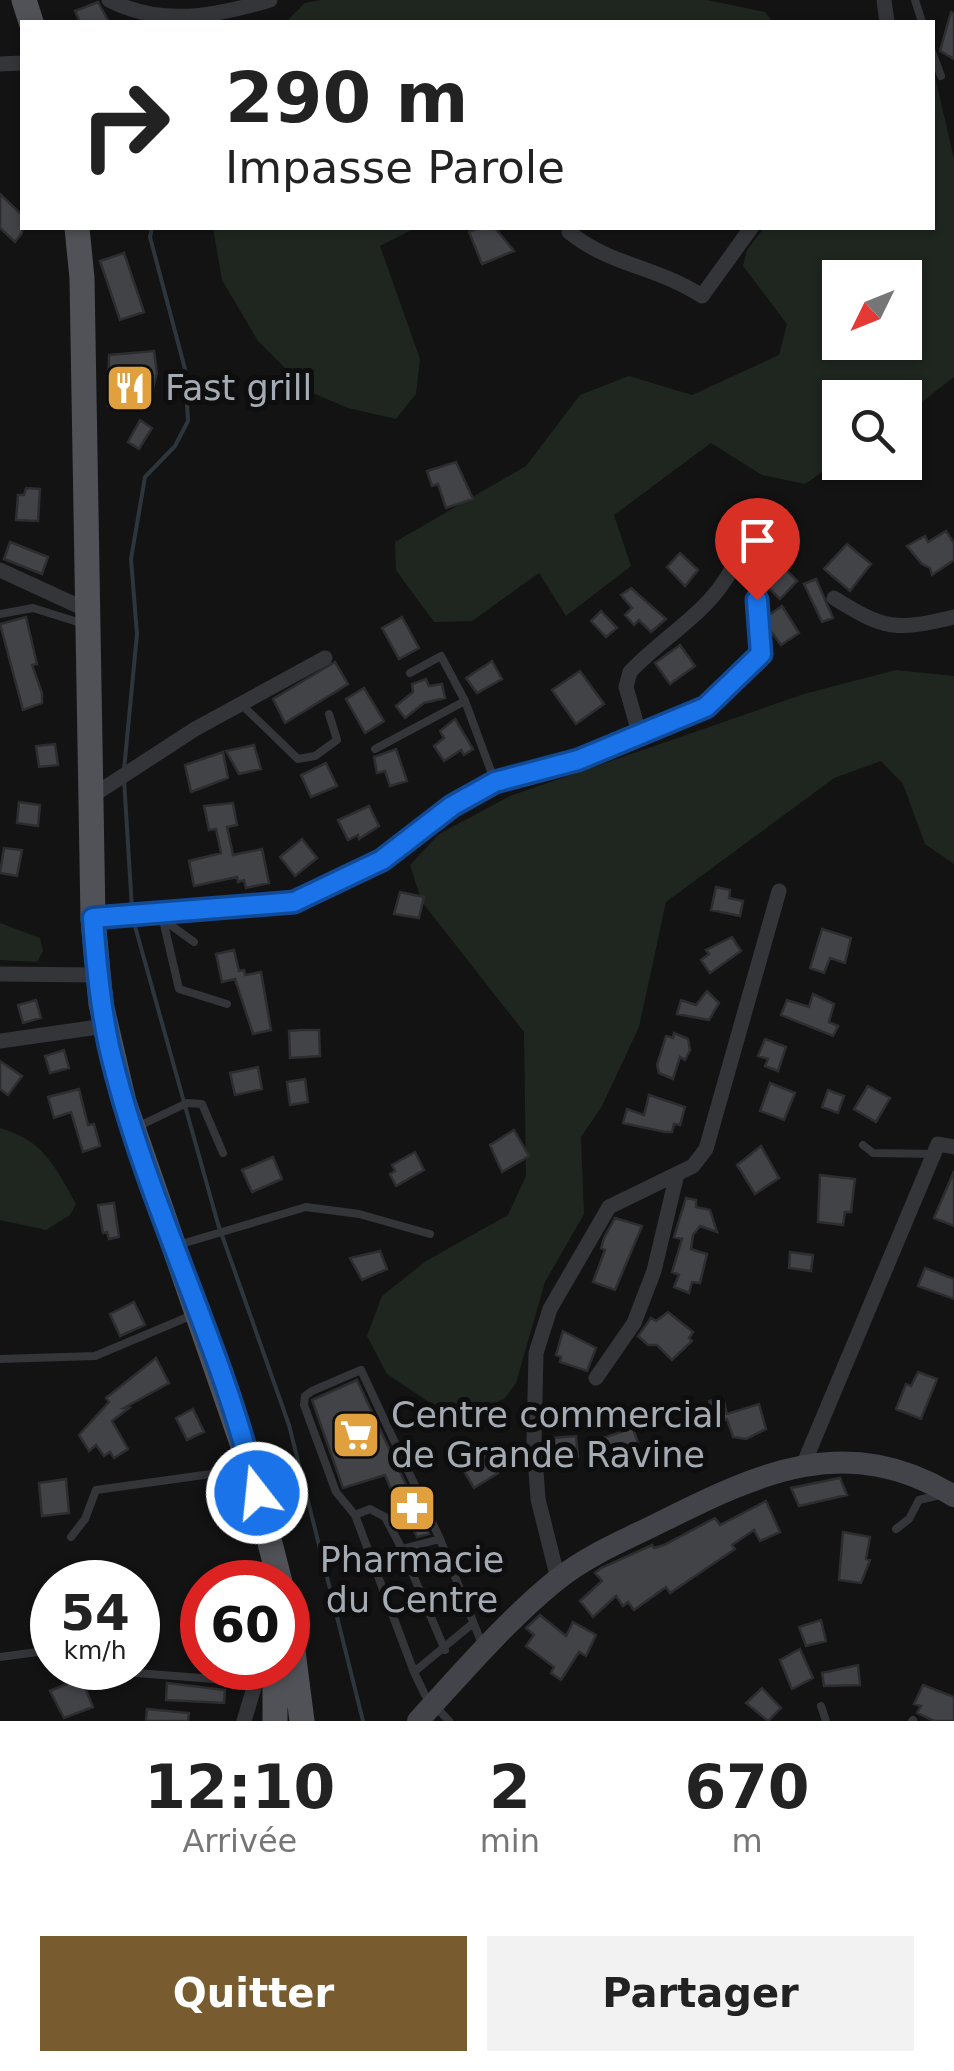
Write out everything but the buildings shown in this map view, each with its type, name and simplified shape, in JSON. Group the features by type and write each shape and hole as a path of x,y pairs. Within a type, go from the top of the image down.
{"main road":[{"path":"77,230 82,278 97,974 105,1026 132,1129 251,1468 271,1560"},
{"path":"434,1715 486,1652 558,1579 590,1558 718,1493 804,1463 849,1460 896,1466 952,1494"},
{"path":"267,1690 274,1721"},
{"path":"298,1690 302,1721"}],"street":[{"path":"110,0 131,12 169,18 222,12 270,0"},
{"path":"568,232 607,258 655,270 702,296 750,230"},
{"path":"640,736 626,687 630,672 713,602 728,582 739,554"},
{"path":"0,570 88,618"},
{"path":"834,598 874,623 892,628 954,617"},
{"path":"93,918 158,916 294,902 382,860 452,806 495,782 640,736 706,707 761,654 757,600"},
{"path":"92,796 241,704 326,658"},
{"path":"558,1579 538,1499 536,1352 550,1308 609,1207 693,1166 706,1148 779,891"},
{"path":"0,974 97,974"},
{"path":"0,1041 105,1026"},
{"path":"804,1463 938,1144 954,1148"},
{"path":"596,1378 634,1323 654,1271 676,1174"},
{"path":"244,1721 256,1690"}],"lane":[{"path":"935,61 940,76"},
{"path":"0,614 34,608 88,618"},
{"path":"410,672 441,656 465,701 495,782"},
{"path":"376,749 465,701"},
{"path":"241,704 298,760 315,756 337,740 329,714"},
{"path":"158,916 194,942"},
{"path":"158,916 179,989 227,1004"},
{"path":"132,1129 182,1105 202,1104 223,1152"},
{"path":"862,1144 872,1153 934,1154"},
{"path":"175,1246 234,1225 306,1207 359,1214 430,1234"},
{"path":"0,1359 95,1356 199,1312"},
{"path":"434,1715 354,1515 336,1492 304,1404 312,1391 361,1370 440,1539 486,1652"},
{"path":"72,1537 85,1519 96,1490 251,1468"},
{"path":"896,1529 909,1520 920,1500 952,1494"},
{"path":"354,1515 370,1509 386,1517 446,1650"},
{"path":"402,1548 440,1539"},
{"path":"414,1672 446,1650 472,1624"},
{"path":"0,1656 30,1653"},
{"path":"821,1706 826,1721"}],"shaded area":[{"path":"707,0 765,12 771,20 288,20 305,3"},
{"path":"935,77 954,159 954,377 922,402 922,380 822,380 822,472 805,484 762,475 711,443 614,515 631,566 566,616 539,573 472,621 434,622 396,570 395,542 526,466 580,395 629,376 692,395 779,355 787,324 743,266 747,250 762,230 935,230"},
{"path":"213,230 411,230 380,246 420,359 416,394 396,419 348,408 308,391 258,341 222,280"},
{"path":"896,670 954,676 954,864 925,844 903,784 881,761 834,778 666,902 639,1027 602,1106 581,1137 584,1214 545,1282 516,1383 504,1399 475,1412 435,1406 387,1374 367,1336 382,1296 426,1261 508,1215 526,1176 524,1032 422,902 410,865 439,834 510,796 804,694"},
{"path":"0,923 40,938 43,951 37,962 0,960"},
{"path":"0,1128 27,1140 46,1156 76,1204 70,1215 46,1230 0,1220"}],"waterway":[{"path":"124,770 137,634 131,559 145,477 175,446 188,421 185,369 150,237 152,230"},
{"path":"124,779 132,909"},
{"path":"133,919 218,1224 289,1425 363,1721"}],"place":[{"name":"Fast grill","path":"130,388"},
{"name":"Centre commercial de Grande Ravine","path":"356,1435"},
{"name":"Pharmacie du Centre","path":"412,1508"}],"route":[{"path":"257,1493 214,1355 124,1102 100,1004 93,918 294,902 382,860 452,806 495,782 578,760 706,707 761,654 757,600"}]}
